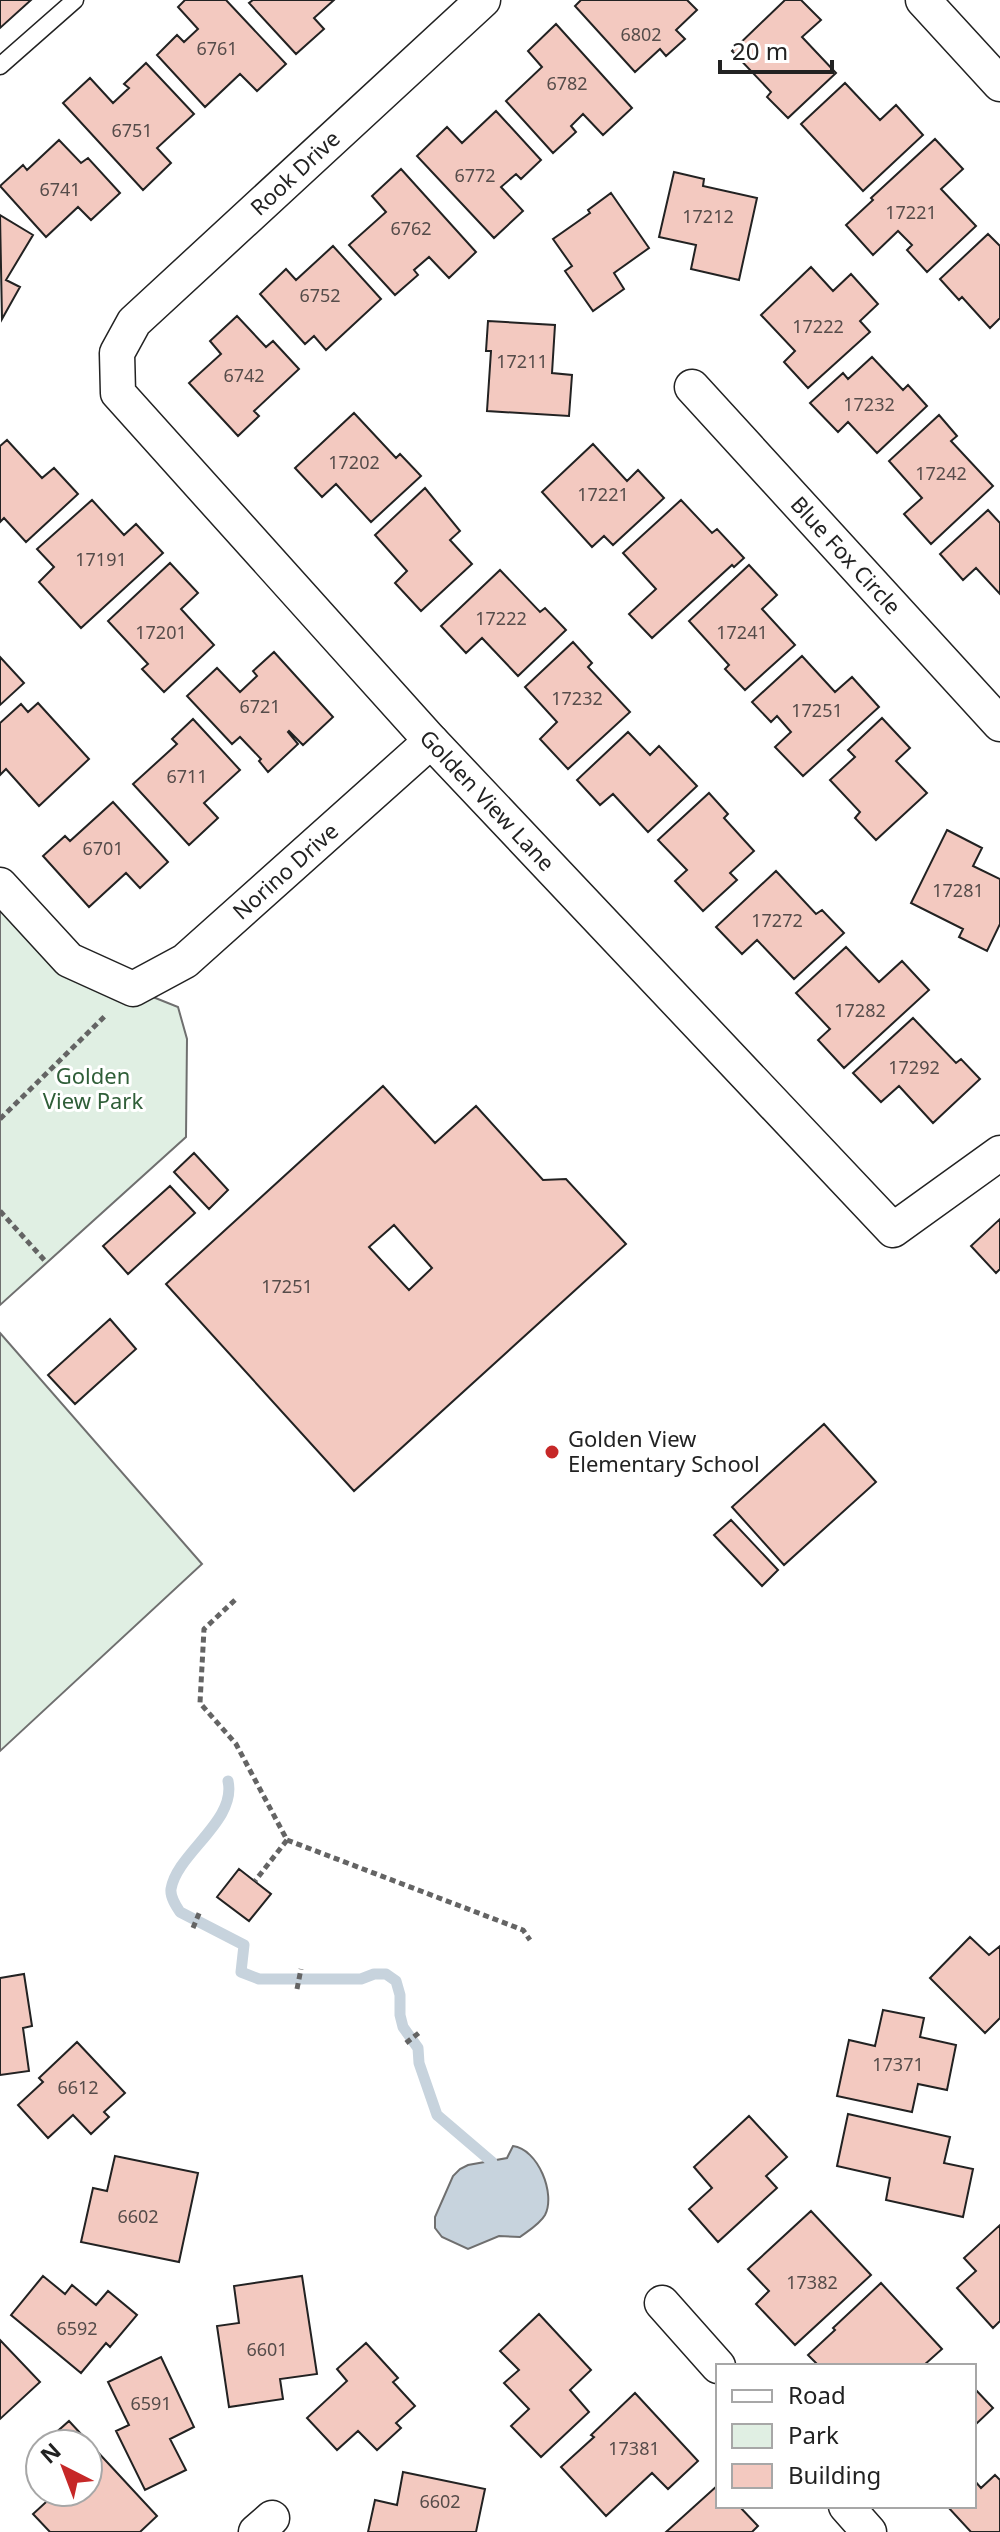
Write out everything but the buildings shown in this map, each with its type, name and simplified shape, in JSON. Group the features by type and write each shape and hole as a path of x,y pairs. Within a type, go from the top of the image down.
{"street":[{"name":"Rook Drive","path":"117,353 134,322 483,0"},
{"path":"923,0 1000,84"},
{"name":"Golden View Lane","path":"117,353 118,393 431,741 893,1230 1000,1153"},
{"name":"Blue Fox Circle","path":"692,387 1000,724"},
{"name":"Norino Drive","path":"133,989 185,961 431,741"},
{"path":"0,885 69,960 133,989"},
{"path":"662,2303 716,2364"},
{"path":"848,2508 869,2532"}],"lane":[{"path":"0,66 75,0"}],"path":[{"path":"0,1119 133,989"},
{"path":"0,1211 47,1263"},
{"path":"235,1600 204,1629 200,1703 236,1744 287,1840 523,1930 530,1940"},
{"path":"255,1881 287,1840"},
{"path":"193,1928 200,1911"},
{"path":"297,1989 301,1969"},
{"path":"406,2043 420,2032"}],"green space":[{"name":"Golden View Park","path":"0,885 133,989 178,1007 187,1039 186,1137 0,1305"},
{"path":"0,1333 202,1564 0,1751"}],"shaded area":[{"path":"513,2146 530,2155 542,2174 548,2196 543,2218 520,2237 499,2236 468,2249 442,2237 435,2228 435,2217 453,2176 468,2165 507,2158"}],"waterway":[{"path":"228,1781 224,1810 184,1863 171,1889 180,1912 244,1945 241,1972 259,1979 361,1979 386,1974 396,1981 403,2027 418,2048 419,2063 437,2115 492,2162"}],"place":[{"name":"Golden View Elementary School","path":"552,1452"}]}
